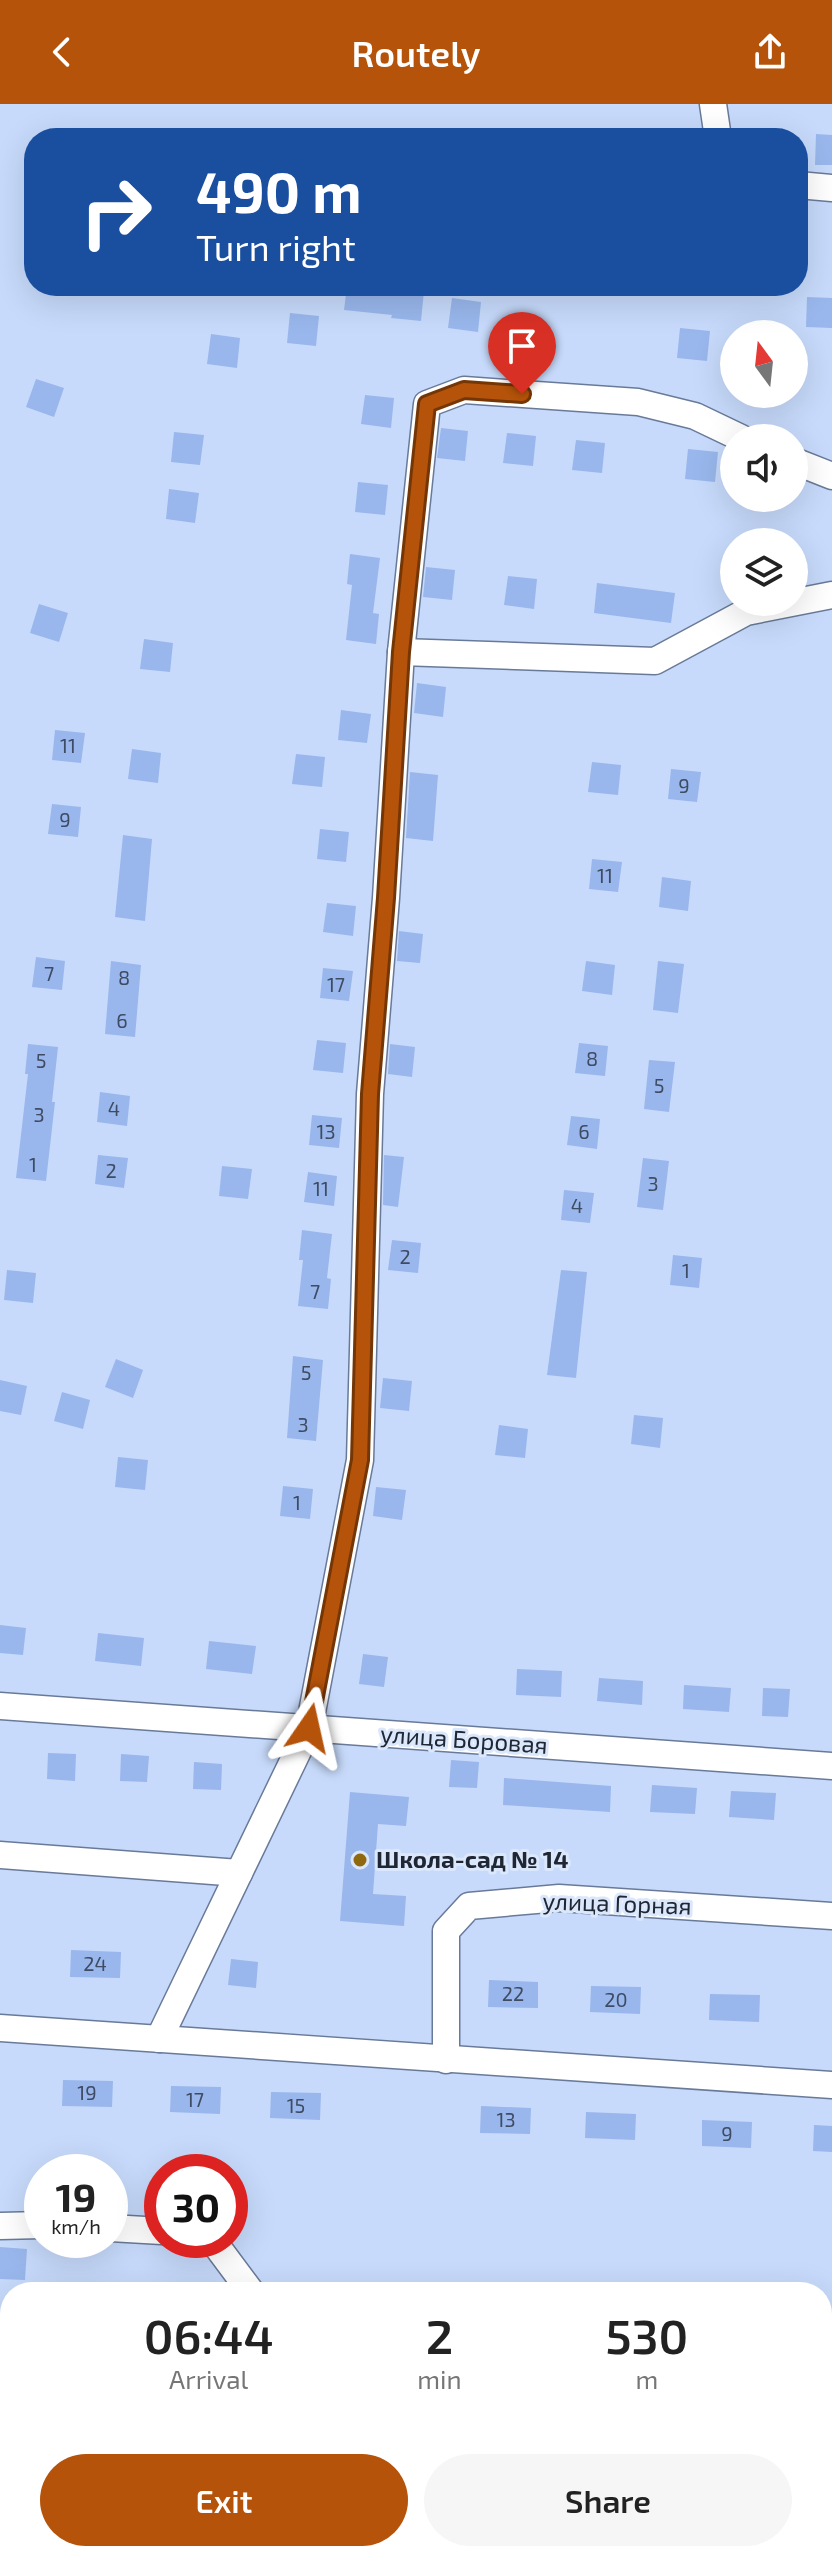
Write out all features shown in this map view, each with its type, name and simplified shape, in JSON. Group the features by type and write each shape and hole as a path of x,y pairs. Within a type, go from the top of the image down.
{"street":[{"path":"713,104 717,128"},
{"path":"808,186 832,188"},
{"path":"159,2039 309,1728 360,1460 370,1094 401,652 427,404 464,390 638,402 695,416 720,428"},
{"path":"808,467 832,476"},
{"path":"401,652 655,661 746,612 832,595"},
{"name":"улица Боровая","path":"0,1706 832,1766"},
{"path":"0,1855 239,1873"},
{"name":"улица Горная","path":"446,2060 446,1931 469,1906 559,1898 832,1916"},
{"path":"0,2028 832,2085"},
{"path":"0,2226 24,2225"},
{"path":"226,2258 244,2282"}],"building":[{"path":"816,134 832,135 832,165 815,165"},
{"path":"346,296 424,296 421,321 344,310"},
{"path":"807,297 832,298 832,328 808,327"},
{"path":"452,298 481,302 478,332 448,328"},
{"path":"290,313 319,316 316,346 287,343"},
{"path":"680,328 710,331 707,361 677,358"},
{"path":"211,334 240,338 237,368 207,364"},
{"path":"36,379 64,388 54,417 26,407"},
{"path":"365,395 394,398 391,428 361,424"},
{"path":"441,428 468,431 465,461 437,458"},
{"path":"174,432 204,435 200,465 171,462"},
{"path":"507,433 536,436 533,466 503,463"},
{"path":"576,440 605,443 602,473 572,470"},
{"path":"688,449 718,452 715,482 685,479"},
{"path":"358,482 388,485 385,515 355,512"},
{"path":"169,489 199,493 195,523 166,519"},
{"path":"350,554 380,558 373,613 379,614 376,644 346,640 352,585 347,584"},
{"path":"426,567 455,570 452,600 423,597"},
{"path":"508,576 537,579 534,609 504,605"},
{"path":"597,583 675,593 671,623 594,613"},
{"path":"39,604 68,613 59,642 30,633"},
{"path":"144,639 173,643 170,672 140,669"},
{"path":"417,683 446,687 443,717 414,713"},
{"path":"341,710 371,714 367,743 338,740"},
{"path":"55,730 85,733 81,763 52,760"},
{"path":"132,749 161,753 158,783 128,779"},
{"path":"296,754 325,757 322,787 292,784"},
{"path":"592,762 621,765 618,795 588,792"},
{"path":"671,769 701,772 697,802 668,799"},
{"path":"410,772 438,775 433,841 406,838"},
{"path":"52,804 81,807 78,837 48,834"},
{"path":"320,829 349,832 346,862 317,859"},
{"path":"123,835 152,839 145,921 115,917"},
{"path":"592,859 622,862 618,892 589,889"},
{"path":"662,877 691,881 688,911 659,907"},
{"path":"327,903 356,906 353,936 323,932"},
{"path":"399,931 423,934 420,963 397,961"},
{"path":"36,957 65,961 62,990 32,987"},
{"path":"111,961 141,965 135,1037 105,1034"},
{"path":"586,961 615,965 612,995 582,991"},
{"path":"658,961 684,964 678,1013 653,1010"},
{"path":"323,968 353,971 349,1001 320,998"},
{"path":"317,1040 346,1043 343,1073 313,1070"},
{"path":"579,1043 608,1046 605,1076 575,1073"},
{"path":"28,1044 58,1047 46,1181 16,1178 28,1074 25,1074"},
{"path":"390,1044 415,1047 412,1077 388,1074"},
{"path":"649,1060 675,1062 669,1112 644,1109"},
{"path":"100,1092 130,1096 127,1126 97,1122"},
{"path":"312,1115 342,1118 339,1148 309,1145"},
{"path":"571,1116 600,1119 597,1149 567,1145"},
{"path":"98,1155 128,1158 124,1188 95,1184"},
{"path":"384,1155 404,1157 398,1207 383,1205"},
{"path":"643,1158 669,1161 663,1210 637,1207"},
{"path":"222,1166 252,1169 248,1199 219,1196"},
{"path":"308,1172 337,1176 334,1206 304,1202"},
{"path":"564,1190 594,1193 590,1223 561,1220"},
{"path":"302,1230 332,1234 327,1278 331,1279 328,1309 298,1306 303,1260 299,1260"},
{"path":"392,1240 421,1243 418,1273 388,1270"},
{"path":"673,1255 702,1258 699,1288 670,1285"},
{"path":"7,1270 36,1273 33,1303 4,1300"},
{"path":"561,1270 587,1272 576,1378 547,1375"},
{"path":"293,1356 323,1360 316,1441 287,1438"},
{"path":"116,1359 143,1370 133,1398 105,1387"},
{"path":"383,1378 412,1381 409,1411 380,1408"},
{"path":"0,1380 27,1386 21,1415 0,1411"},
{"path":"62,1392 90,1400 83,1429 54,1421"},
{"path":"634,1415 663,1418 660,1448 631,1444"},
{"path":"499,1425 528,1429 525,1458 495,1455"},
{"path":"118,1457 148,1460 145,1490 115,1487"},
{"path":"283,1486 313,1489 310,1519 280,1516"},
{"path":"376,1487 406,1490 402,1520 373,1516"},
{"path":"0,1625 26,1628 23,1655 0,1653"},
{"path":"98,1633 144,1638 141,1666 95,1661"},
{"path":"209,1641 256,1646 252,1674 206,1669"},
{"path":"363,1654 388,1657 384,1687 359,1684"},
{"path":"517,1669 562,1671 561,1697 516,1695"},
{"path":"599,1678 643,1681 642,1705 597,1701"},
{"path":"684,1685 731,1688 729,1712 683,1709"},
{"path":"763,1688 790,1689 788,1717 762,1716"},
{"path":"48,1753 76,1754 75,1781 47,1779"},
{"path":"121,1754 149,1756 147,1782 120,1781"},
{"path":"451,1760 479,1762 477,1788 449,1787"},
{"path":"194,1762 222,1764 221,1790 193,1789"},
{"path":"504,1778 611,1786 610,1812 503,1805"},
{"path":"652,1785 697,1788 695,1814 650,1812"},
{"path":"731,1791 776,1793 774,1820 729,1817"},
{"name":"Школа-сад № 14","path":"350,1792 409,1797 406,1826 378,1824 373,1894 406,1896 404,1926 340,1921"},
{"path":"71,1950 121,1952 120,1978 70,1977"},
{"path":"231,1959 258,1962 256,1988 228,1985"},
{"path":"489,1980 538,1982 538,2008 488,2007"},
{"path":"591,1986 641,1987 640,2014 590,2012"},
{"path":"710,1994 760,1995 759,2022 709,2020"},
{"path":"63,2080 113,2081 112,2107 62,2106"},
{"path":"171,2086 221,2087 220,2114 170,2112"},
{"path":"271,2092 321,2093 320,2120 270,2118"},
{"path":"481,2106 531,2108 530,2134 480,2133"},
{"path":"586,2112 636,2114 635,2140 585,2138"},
{"path":"702,2120 752,2122 751,2148 702,2146"},
{"path":"814,2125 832,2126 832,2152 813,2151"},
{"path":"0,2247 24,2249 25,2280 0,2279"}],"place":[{"name":"Школа-сад № 14","path":"360,1860"}],"route":[{"path":"309,1728 348,1536 360,1460 370,1094 401,652 427,404 464,390 522,394"}]}
